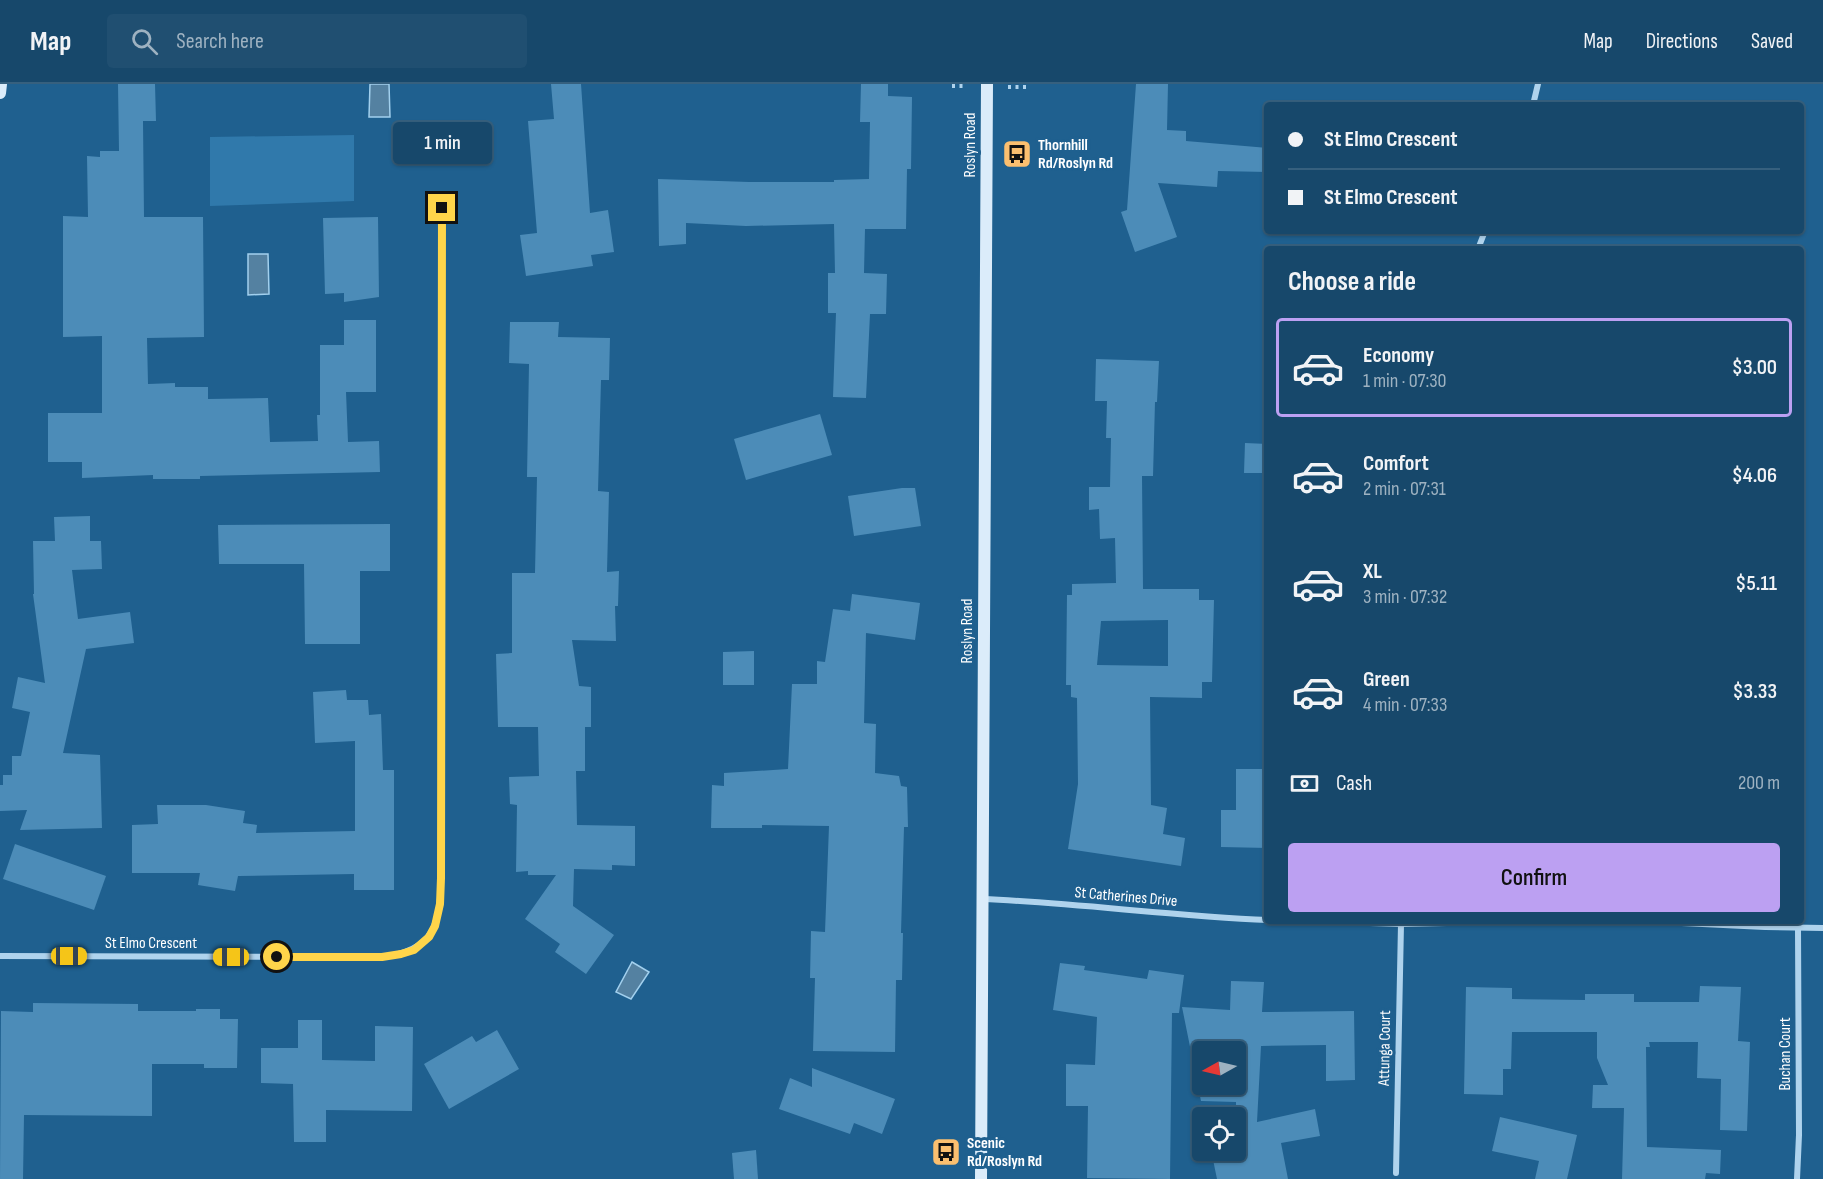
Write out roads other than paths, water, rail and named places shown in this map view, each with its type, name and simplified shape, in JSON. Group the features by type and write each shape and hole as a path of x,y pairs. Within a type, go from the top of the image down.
{"street":[{"path":"0,93 1,84"},
{"name":"Roslyn Road","path":"981,1179 987,84"},
{"path":"1534,102 1538,84"},
{"name":"St Elmo Crescent","path":"0,956 382,957 414,950 431,932 438,912 441,878 442,208"},
{"name":"St Catherines Drive","path":"982,899 1264,920"},
{"name":"Attunga Court","path":"1396,1173 1401,924"},
{"path":"1708,924 1823,928"},
{"name":"Buchan Court","path":"1797,1179 1799,1136 1798,928"}],"place":[{"name":"Thornhill Rd/Roslyn Rd","path":"1017,154"},
{"name":"Scenic Rd/Roslyn Rd","path":"946,1152"}]}
